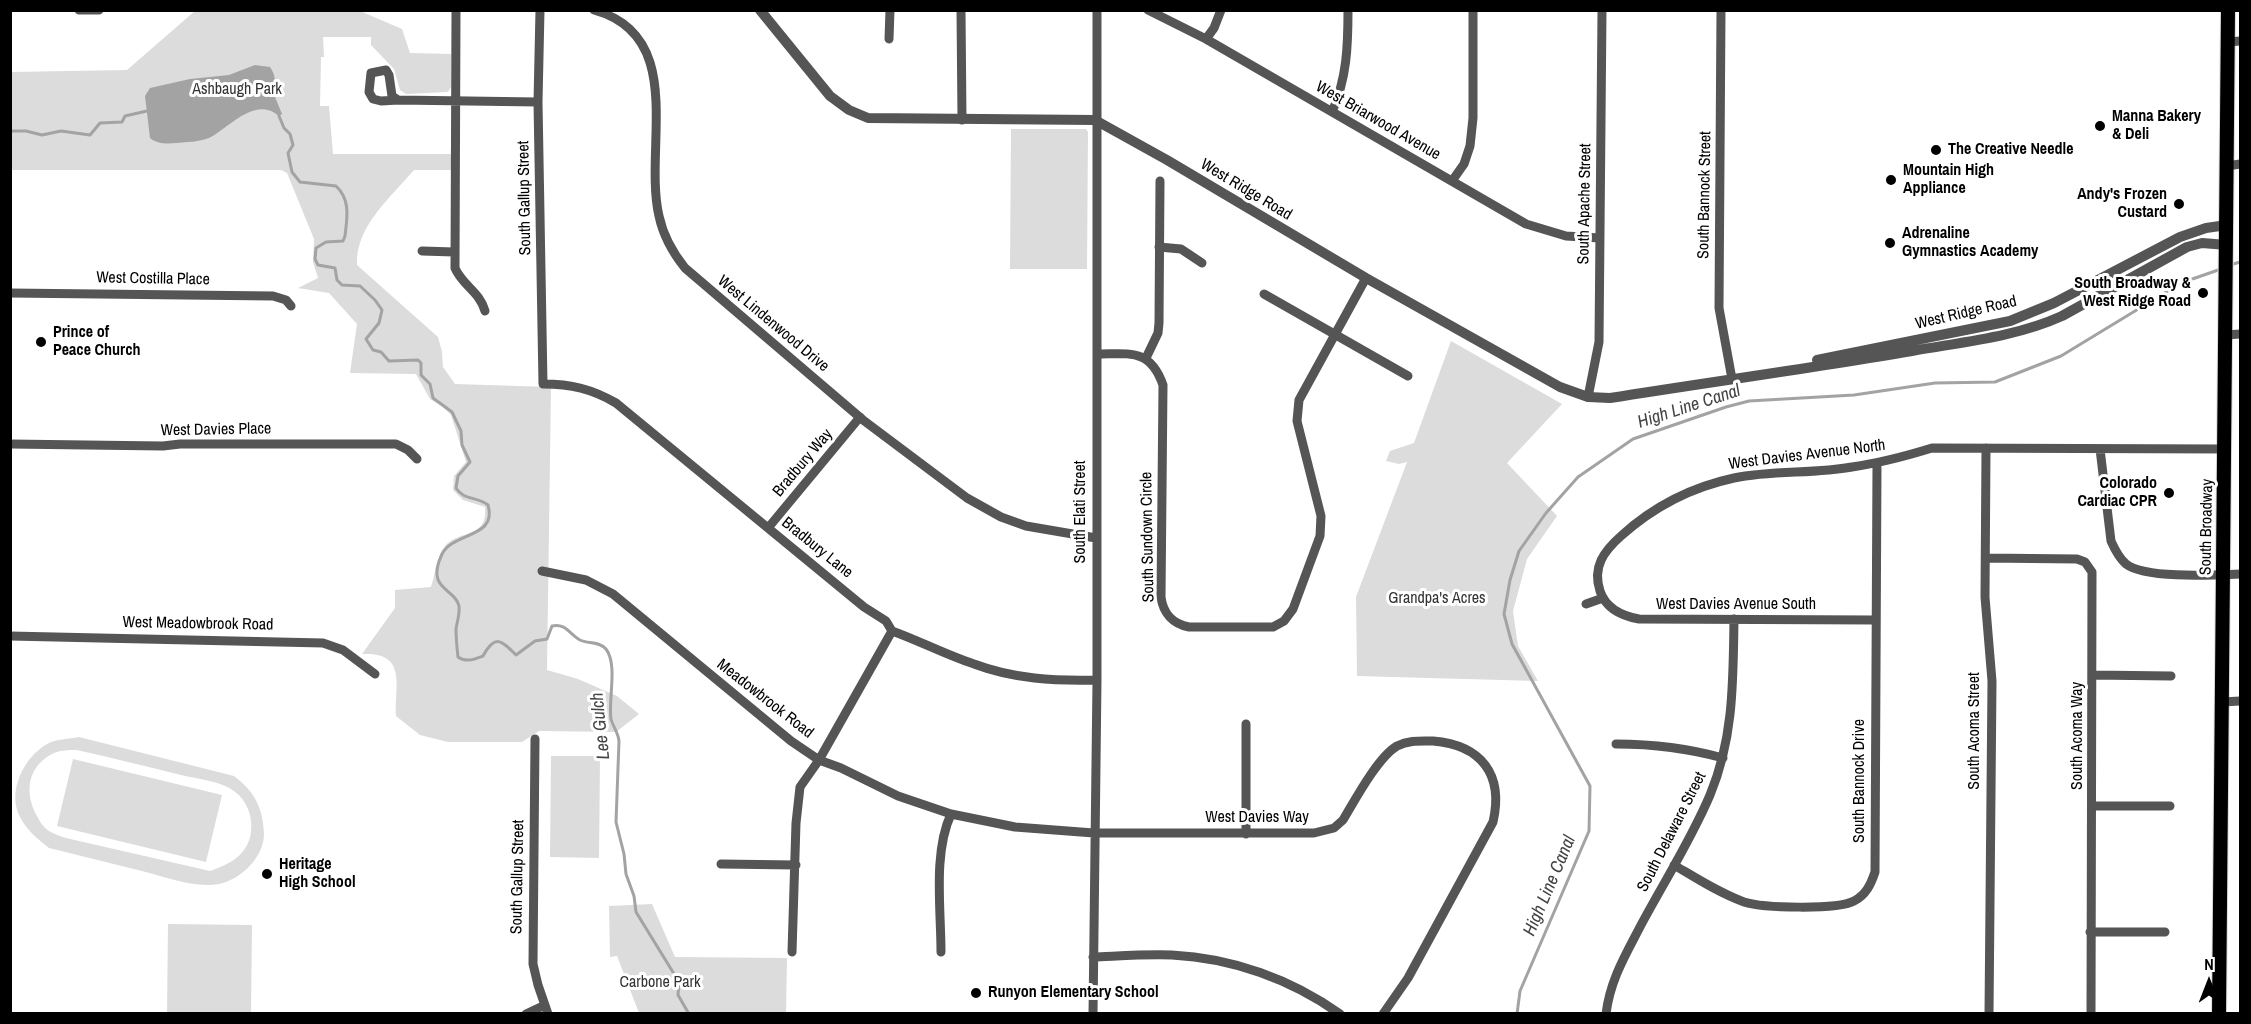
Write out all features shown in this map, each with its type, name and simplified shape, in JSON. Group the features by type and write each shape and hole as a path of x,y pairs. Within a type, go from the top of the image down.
{"main road":[{"name":"South Broadway","path":"2219,1014 2227,225 2234,165 2234,41 2228,10"}],"street":[{"path":"79,10 99,10"},
{"path":"456,10 454,268 481,300 485,311"},
{"name":"South Gallup Street","path":"540,10 538,102 543,384"},
{"name":"West Lindenwood Drive","path":"594,10 609,15 627,28 643,46 650,61 656,89 657,204 664,233 674,253 686,268 703,285 860,417 967,498 990,512 1026,526 1044,531 1096,538"},
{"name":"West Ridge Road","path":"759,10 830,96 849,110 868,118 1095,120 1366,278 1560,387 1588,397 1610,399 1911,351 2014,332 2043,325 2187,247 2202,243 2227,245"},
{"path":"889,39 891,10"},
{"path":"961,10 962,120"},
{"name":"South Elati Street","path":"1093,1014 1097,680 1096,10"},
{"name":"West Briarwood Avenue","path":"1148,10 1206,39 1537,228 1566,236 1600,238"},
{"path":"1206,39 1214,28 1221,10"},
{"path":"1332,111 1345,78 1348,55 1348,10"},
{"path":"1452,181 1464,164 1470,146 1473,118 1473,10"},
{"name":"South Apache Street","path":"1588,397 1599,342 1602,10"},
{"name":"South Bannock Street","path":"1721,10 1719,308 1732,378"},
{"path":"398,100 538,102"},
{"path":"1097,354 1131,354 1146,358 1158,333 1160,181"},
{"name":"West Ridge Road","path":"1732,378 2010,321 2054,303 2180,237 2206,228 2227,225"},
{"path":"1159,247 1182,249 1202,263"},
{"path":"422,251 454,252"},
{"name":"South Sundown Circle","path":"1146,358 1154,366 1162,385 1161,597 1164,609 1172,620 1184,626 1265,628 1278,624 1288,616 1320,536 1321,516 1297,421 1299,400 1366,278"},
{"name":"West Costilla Place","path":"10,293 273,296 286,300 291,306"},
{"path":"1264,294 1408,376"},
{"path":"2226,335 2241,334"},
{"name":"Bradbury Lane","path":"543,384 564,384 590,390 616,403 864,607 886,621 892,631 998,672 1056,681 1097,680"},
{"name":"Bradbury Way","path":"768,528 860,417"},
{"name":"West Davies Place","path":"10,444 163,446 180,444 396,444 408,450 417,459"},
{"name":"West Davies Avenue North","path":"1603,598 1597,574 1602,556 1632,526 1674,499 1735,478 1830,470 1877,463 1932,448 2225,450"},
{"name":"South Acoma Street","path":"1986,448 1985,597 1992,681 1989,1014"},
{"path":"2100,449 2111,541 2115,551 2126,564 2148,573 2241,574"},
{"name":"South Bannock Drive","path":"1674,865 1729,896 1743,902 1768,906 1845,905 1855,901 1867,890 1875,872 1877,463"},
{"name":"South Acoma Way","path":"1986,558 2077,559 2090,568 2094,578 2091,1014"},
{"name":"Meadowbrook Road","path":"542,571 586,580 613,594 791,741 819,760 898,795 951,814 1015,827 1094,833"},
{"path":"1586,604 1603,598"},
{"name":"West Davies Avenue South","path":"1603,598 1617,613 1639,619 1876,620"},
{"name":"South Delaware Street","path":"1606,1014 1617,970 1709,797 1723,759 1731,713 1734,619"},
{"path":"792,952 796,823 800,787 819,760 892,631"},
{"name":"West Meadowbrook Road","path":"10,636 323,643 343,650 375,674"},
{"path":"2093,675 2171,676"},
{"path":"2222,702 2241,701"},
{"path":"1246,724 1246,834"},
{"name":"South Gallup Street","path":"535,739 533,964 547,1009"},
{"name":"West Davies Way","path":"1094,833 1314,833 1334,828 1342,820 1383,759 1396,747 1421,740 1455,744 1472,753 1486,767 1495,786 1497,799 1493,822 1408,978 1383,1014"},
{"path":"1616,744 1670,746 1695,750 1723,759"},
{"path":"2093,806 2170,806"},
{"path":"941,952 940,856 944,833 951,814"},
{"path":"721,864 796,865"},
{"path":"2090,932 2165,932"},
{"path":"1093,957 1171,955 1199,957 1238,965 1286,983 1327,1004 1340,1014"},
{"path":"526,1014 547,1009"}],"green space":[{"name":"Ashbaugh Park","path":"196,10 360,11 402,29 410,53 451,54 451,87 448,92 406,94 400,90 394,69 371,45 371,37 323,37 324,57 321,57 320,106 329,106 333,154 451,154 451,170 414,170 385,202 368,225 362,238 357,265 438,337 443,367 455,384 551,387 547,670 578,679 617,696 639,714 616,732 539,731 522,742 448,742 420,735 396,716 397,681 392,664 386,658 362,654 395,608 395,590 431,587 442,550 451,541 478,529 485,517 485,507 463,500 453,490 454,476 466,462 451,415 430,399 416,374 350,373 357,324 329,293 298,288 318,278 313,262 314,239 287,173 281,170 11,170 10,72 127,70"},
{"path":"1011,129 1086,129 1088,132 1087,269 1010,269"},
{"name":"Grandpa's Acres","path":"1451,341 1562,404 1507,463 1557,516 1527,559 1513,611 1518,646 1538,681 1357,676 1356,597 1407,462 1399,464 1386,461 1390,451 1414,443"},
{"path":"79,737 234,776 247,788 260,808 264,834 256,858 245,871 231,880 203,885 182,882 49,848 29,831 20,817 15,797 17,787 24,767 38,750 51,742","holes":["77,750 209,781 234,791 246,804 250,815 251,832 246,847 237,858 210,871 66,838 49,831 39,820 30,798 33,773 45,758 57,752"]},
{"path":"551,756 600,756 599,858 550,857"},
{"path":"73,759 222,795 206,862 57,826"},
{"name":"Carbone Park","path":"652,904 675,957 787,958 786,1013 639,1013 617,956 610,957 609,906"},
{"path":"168,924 252,925 251,1013 167,1013"}],"shaded area":[{"path":"255,65 270,67 272,70 275,79 273,92 282,114 279,116 261,109 252,111 242,115 209,138 197,141 166,143 150,138 145,96 150,88 190,79 229,75"}],"waterway":[{"name":"Lee Gulch","path":"10,131 26,131 42,135 61,131 90,135 100,123 122,122 125,116 147,111"},
{"name":"Lee Gulch","path":"279,116 284,128 290,134 293,145 288,153 292,172 300,182 336,186 346,203 347,223 343,241 326,242 316,248 315,259 318,265 335,268 337,280 342,285 360,286 382,310 379,323 366,339 373,350 381,352 389,361 418,360 421,363 421,375 430,384 433,398 452,412 461,431 462,445 470,462 458,476 456,488 463,495 488,505 487,523 473,534 448,547 442,554 438,566 439,582 459,606 456,629 458,657 467,660 483,656 495,642 502,643 516,655 535,641 547,639 552,626 557,625 580,640 603,646 610,656 612,673 610,711 619,741 616,822 624,854 626,874 634,896 636,912 679,982 678,995 689,1014"},
{"name":"High Line Canal","path":"2230,265 2240,262"},
{"name":"High Line Canal","path":"1517,1014 1520,991 1589,831 1590,786 1512,644 1504,614 1510,580 1519,551 1546,513 1578,477 1633,439 1749,401 1854,395 1935,383 1995,382 2061,356 2181,283 2221,269"}],"place":[{"name":"Manna Bakery & Deli","path":"2100,126"},
{"name":"The Creative Needle","path":"1936,150"},
{"name":"Mountain High Appliance","path":"1891,180"},
{"name":"Andy's Frozen Custard","path":"2179,204"},
{"name":"Adrenaline Gymnastics Academy","path":"1890,243"},
{"name":"South Broadway & West Ridge Road","path":"2203,293"},
{"name":"Prince of Peace Church","path":"41,342"},
{"name":"Colorado Cardiac CPR","path":"2169,493"},
{"name":"Heritage High School","path":"267,874"},
{"name":"Runyon Elementary School","path":"976,993"}]}
